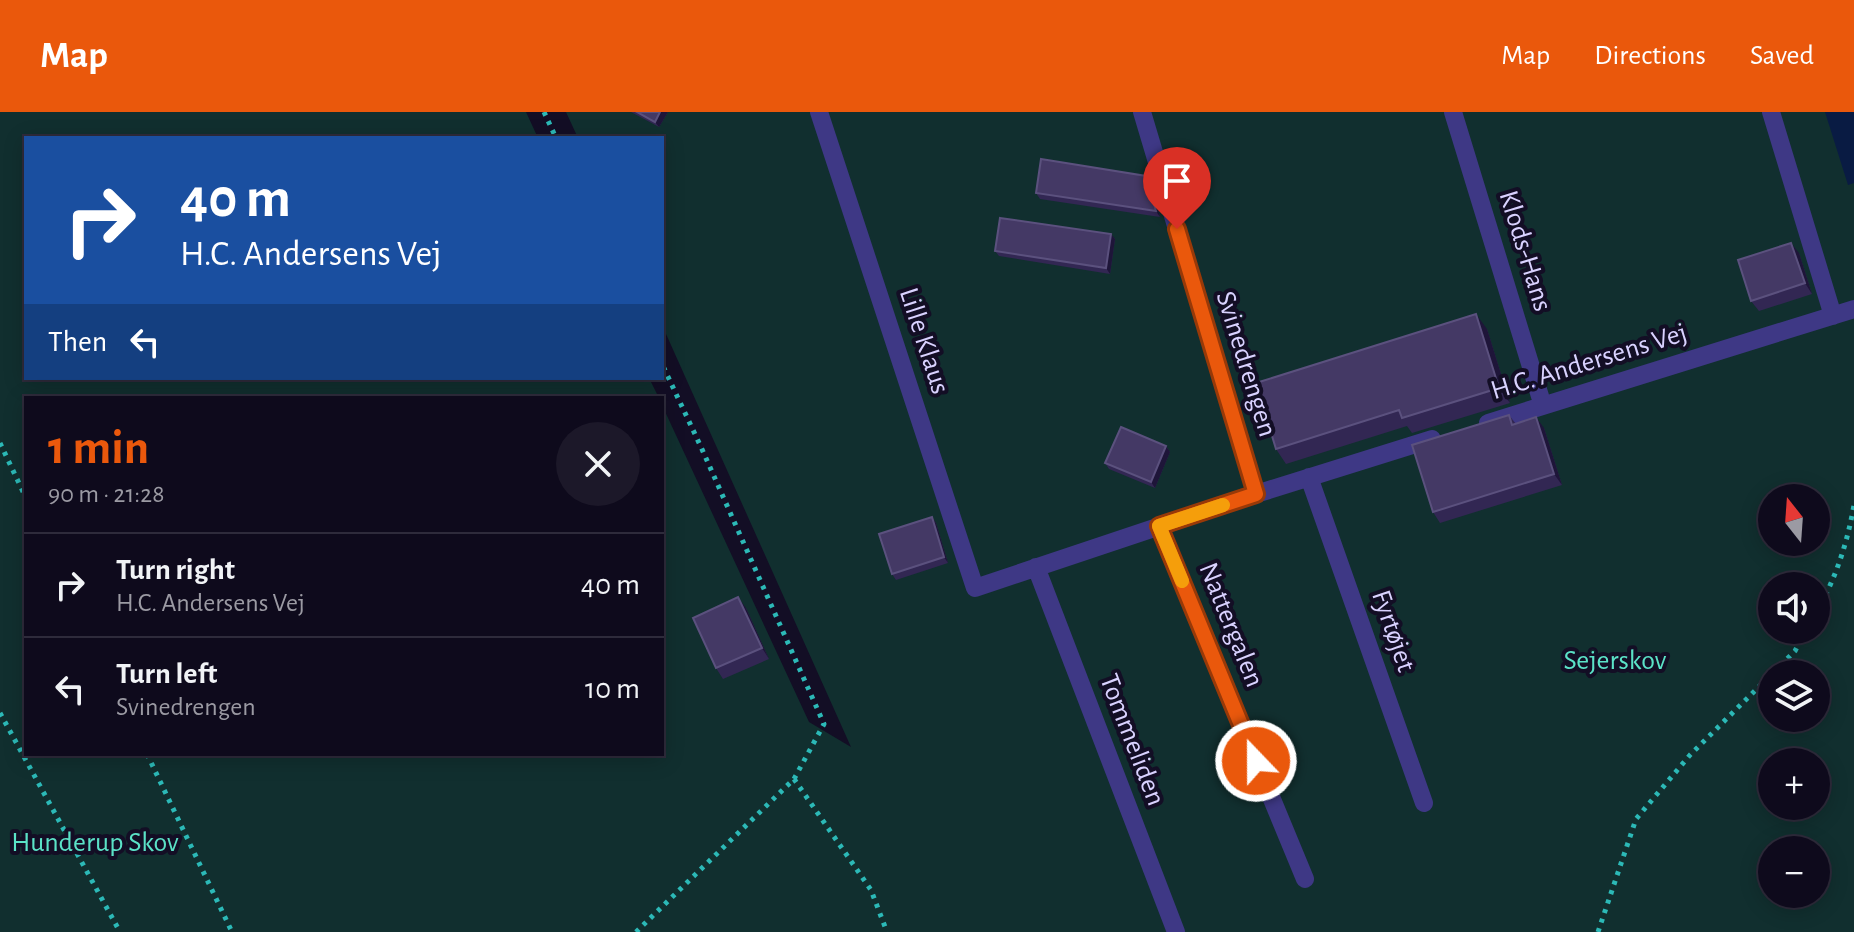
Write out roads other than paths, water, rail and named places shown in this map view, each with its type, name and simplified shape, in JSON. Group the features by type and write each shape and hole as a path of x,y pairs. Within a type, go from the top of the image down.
{"lane":[{"name":"Lille Klaus","path":"819,112 975,588"},
{"name":"Svinedrengen","path":"1142,112 1256,494"},
{"name":"Klods-Hans","path":"1453,112 1543,406"},
{"path":"1771,112 1833,316"},
{"name":"H.C. Andersens Vej","path":"975,588 1309,477 1854,309"},
{"name":"Fyrtøjet","path":"1309,477 1424,803"},
{"name":"Nattergalen","path":"1159,526 1305,879"},
{"name":"Tommeliden","path":"1036,567 1176,932"}],"water":[{"path":"1825,112 1854,112 1854,183 1848,185"}],"park label":[{"name":"Sejerskov","path":"1615,661"},
{"name":"Hunderup Skov","path":"95,843"}]}
